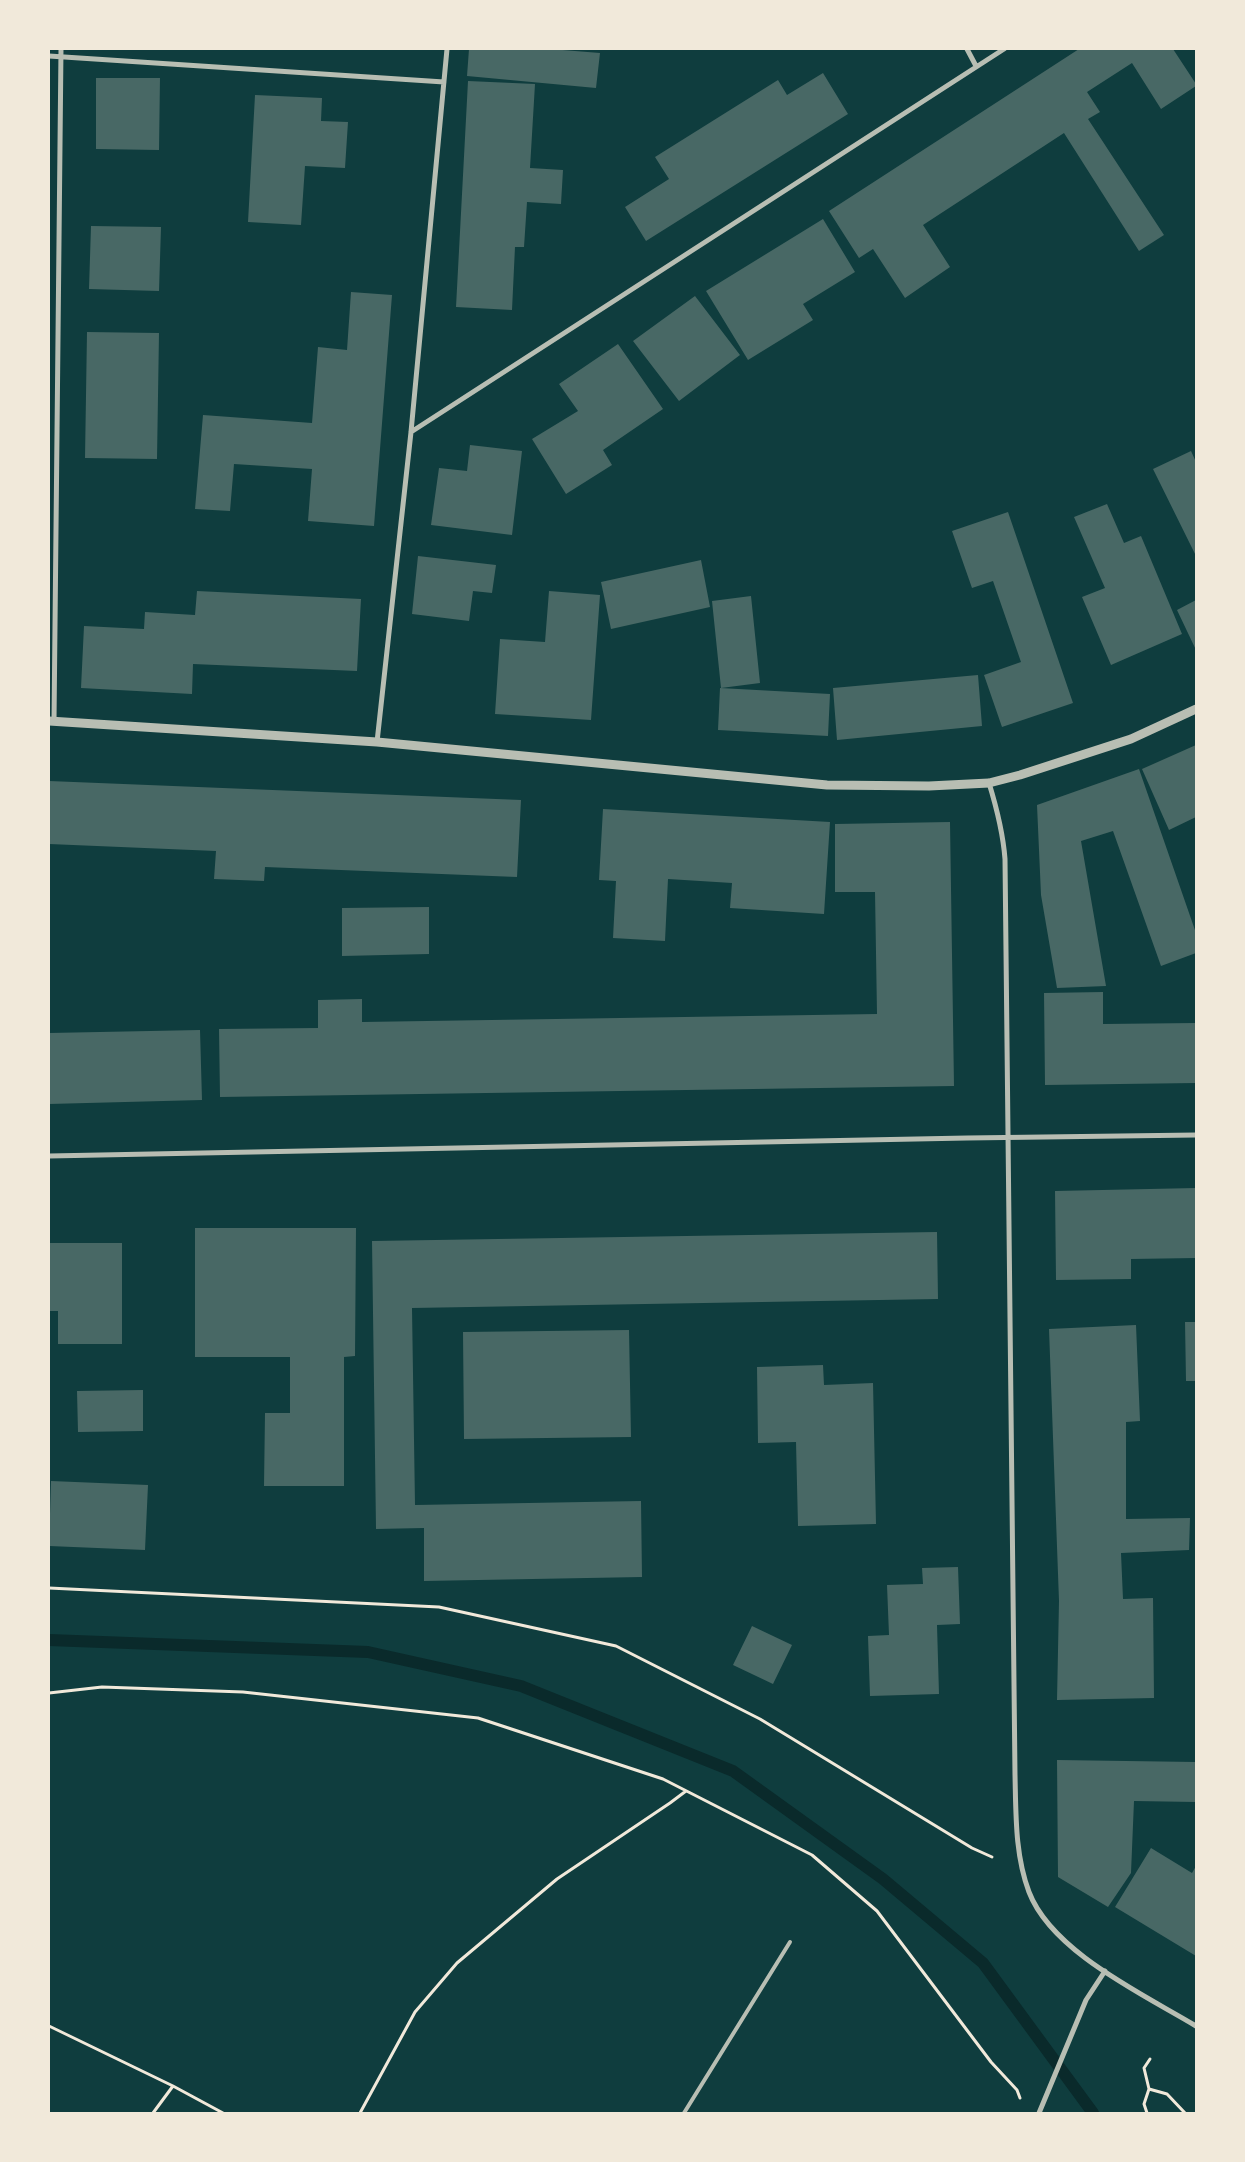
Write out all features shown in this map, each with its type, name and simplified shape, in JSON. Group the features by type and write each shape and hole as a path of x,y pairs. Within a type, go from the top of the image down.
{"street":[{"path":"61,49 51,721 377,742 827,785 929,786 989,784 1131,739 1196,709"},
{"path":"377,742 411,432 447,49"},
{"path":"968,49 976,66"},
{"path":"411,432 1004,49"},
{"path":"49,56 444,82"},
{"path":"989,784 1004,839 1015,1776 1019,1852 1030,1893 1040,1914 1066,1943 1105,1971 1196,2026"},
{"path":"49,1156 1196,1135"},
{"path":"1040,2112 1086,2000 1105,1971"}],"lane":[{"path":"684,2113 790,1942"}],"path":[{"path":"49,1588 439,1607 616,1646 760,1719 972,1848 992,1857"},
{"path":"49,1693 102,1687 243,1692 478,1718 663,1779 812,1855 877,1911 991,2062 1016,2090 1023,2104"},
{"path":"360,2113 415,2012 457,1963 557,1879 670,1803 686,1790"},
{"path":"49,2026 173,2086 223,2113"},
{"path":"1147,2113 1144,2104 1149,2089 1144,2068 1150,2059"},
{"path":"153,2113 173,2086"},
{"path":"1149,2089 1168,2094 1185,2113"}],"building":[{"path":"469,49 550,49 600,53 596,88 467,76"},
{"path":"1079,49 1173,49 1196,84 1196,86 1161,109 1132,63 1087,92 1100,112 1088,119 1164,235 1139,251 1064,133 923,225 950,267 905,298 873,249 859,258 829,211"},
{"path":"823,73 848,114 646,241 625,207 669,179 655,157 778,80 787,95"},
{"path":"96,78 160,78 159,150 96,149"},
{"path":"468,81 535,84 530,168 563,170 561,204 527,202 524,247 515,247 512,310 456,307"},
{"path":"255,95 322,98 321,121 348,122 345,168 305,166 301,225 248,222"},
{"path":"823,219 855,272 803,304 813,320 748,360 706,291"},
{"path":"91,226 161,227 159,291 89,289"},
{"path":"351,292 392,295 374,526 308,521 312,469 234,464 230,511 195,509 203,415 312,423 318,347 347,350"},
{"path":"695,296 740,355 679,401 633,341"},
{"path":"87,332 159,333 157,459 85,458"},
{"path":"618,344 663,409 603,450 612,465 566,494 532,439 578,411 559,384"},
{"path":"470,445 522,451 512,535 431,525 439,468 467,471"},
{"path":"1191,451 1196,462 1196,556 1153,469"},
{"path":"1107,504 1124,543 1141,536 1182,634 1111,665 1082,597 1105,588 1074,517"},
{"path":"1008,512 1073,703 1002,727 984,675 1021,662 993,581 972,588 952,531"},
{"path":"418,556 496,565 492,593 473,591 469,621 412,614"},
{"path":"701,560 710,607 611,629 601,582"},
{"path":"197,591 361,599 357,671 193,664 192,694 81,688 84,626 144,629 145,612 195,615"},
{"path":"549,591 600,595 591,720 495,714 500,639 545,642"},
{"path":"751,596 760,683 721,688 712,601"},
{"path":"1196,600 1196,650 1177,610"},
{"path":"978,675 982,726 837,740 833,688"},
{"path":"720,688 830,694 828,736 718,730"},
{"path":"1196,745 1196,817 1169,830 1142,769"},
{"path":"1139,769 1196,933 1196,953 1161,966 1113,831 1081,841 1106,986 1057,988 1041,895 1037,805"},
{"path":"49,781 521,800 517,877 265,867 264,881 214,879 216,851 49,844"},
{"path":"603,809 830,822 824,914 730,908 732,883 668,879 665,941 613,938 616,881 599,880"},
{"path":"950,822 954,1086 220,1097 219,1029 318,1028 318,1000 362,999 362,1022 877,1014 875,892 835,892 835,824"},
{"path":"429,907 429,954 342,956 342,908"},
{"path":"1103,992 1103,1024 1196,1023 1196,1083 1045,1085 1044,993"},
{"path":"200,1030 202,1100 49,1104 49,1033"},
{"path":"1196,1188 1196,1258 1131,1259 1131,1279 1056,1280 1055,1191"},
{"path":"195,1228 356,1228 355,1356 344,1357 344,1486 264,1486 265,1413 290,1413 290,1357 195,1357"},
{"path":"937,1232 938,1299 412,1308 415,1505 641,1501 642,1577 424,1581 424,1528 376,1529 372,1241"},
{"path":"49,1243 122,1243 122,1344 58,1344 58,1311 49,1311"},
{"path":"1185,1322 1196,1322 1196,1381 1186,1381"},
{"path":"1136,1325 1140,1421 1126,1422 1126,1519 1190,1518 1189,1550 1121,1553 1123,1599 1153,1598 1154,1698 1057,1700 1059,1601 1049,1329"},
{"path":"629,1330 631,1437 464,1439 463,1332"},
{"path":"823,1365 824,1385 873,1383 876,1524 798,1526 796,1442 758,1443 757,1367"},
{"path":"143,1390 143,1431 78,1432 77,1391"},
{"path":"51,1481 148,1485 145,1550 49,1546"},
{"path":"958,1567 960,1624 937,1625 939,1694 870,1696 868,1636 889,1635 887,1585 923,1584 922,1568"},
{"path":"752,1626 792,1645 773,1684 733,1665"},
{"path":"1057,1760 1196,1762 1196,1802 1134,1801 1131,1873 1108,1907 1058,1877"},
{"path":"1151,1848 1192,1873 1196,1866 1196,1956 1115,1907"}],"waterway":[{"path":"49,1640 368,1652 521,1686 733,1771 883,1879 983,1963 1093,2113"}]}
